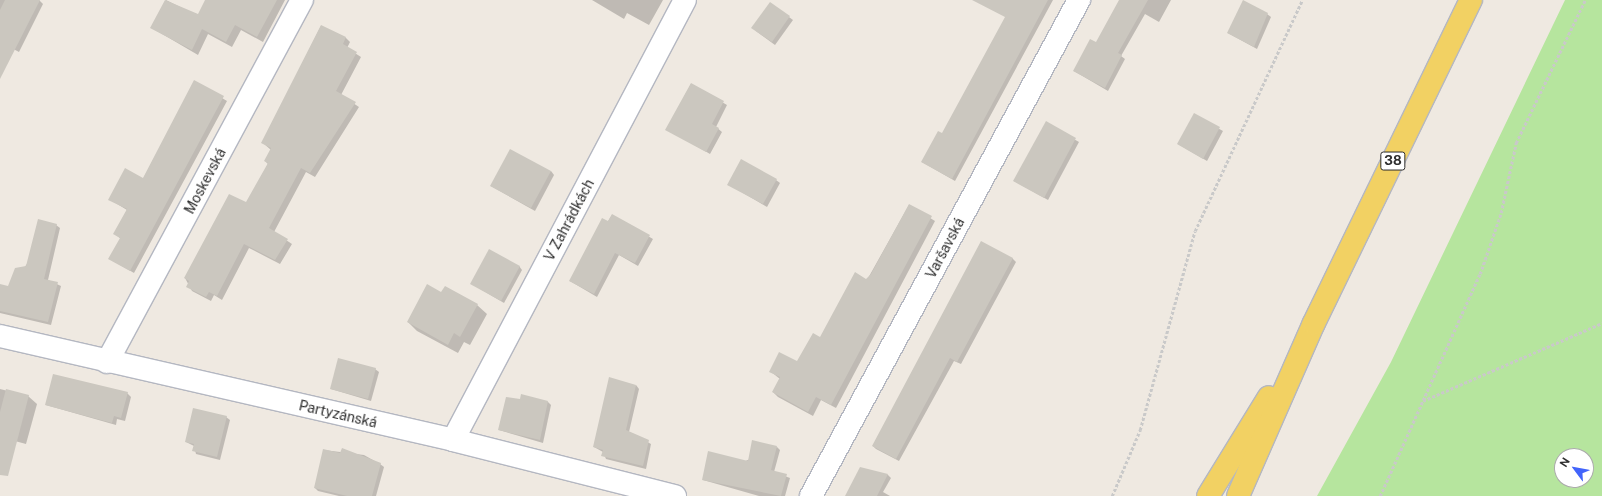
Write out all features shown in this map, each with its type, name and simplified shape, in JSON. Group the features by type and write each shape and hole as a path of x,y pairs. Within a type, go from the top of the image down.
{"main road":[{"name":"38","path":"1238,496 1314,323 1471,0"},
{"name":"38","path":"1208,496 1314,323"}],"street":[{"name":"Moskevská","path":"107,362 302,0"},
{"name":"V Zahrádkách","path":"452,440 685,0"},
{"name":"Varšavská","path":"811,496 1079,0"},
{"name":"Partyzánská","path":"0,336 107,362 452,440 675,496"}],"path":[{"path":"1112,496 1140,430 1195,230 1302,0"},
{"path":"1380,496 1480,274 1501,213 1516,143 1585,0"},
{"path":"1422,401 1602,322"}],"green space":[{"path":"1565,0 1602,0 1602,496 1317,496 1391,362"}],"building":[{"path":"5,0 40,0 0,79 0,10"},
{"path":"165,0 198,14 205,0 277,0 257,37 235,25 226,42 202,29 192,50 150,28"},
{"path":"972,0 1048,0 952,179 921,162 938,131 942,133 1005,17"},
{"path":"1119,0 1148,0 1118,53 1122,55 1105,88 1073,71 1090,39 1096,42"},
{"path":"1243,0 1268,13 1254,47 1227,33"},
{"path":"770,2 790,16 772,42 751,28"},
{"path":"321,25 346,37 343,44 357,52 336,91 356,102 310,173 301,168 269,228 288,239 275,260 244,244 217,296 209,292 206,297 186,287 189,281 184,278 229,194 246,202 268,163 264,161 271,148 261,143"},
{"path":"194,80 224,96 130,271 108,259 120,238 113,234 127,209 108,200 125,168 143,178"},
{"path":"691,83 724,101 712,124 719,128 706,152 665,130"},
{"path":"1194,113 1220,127 1203,159 1177,144"},
{"path":"1046,121 1076,138 1044,198 1013,181"},
{"path":"510,149 551,171 531,208 490,186"},
{"path":"741,159 777,179 763,204 727,185"},
{"path":"909,204 932,216 831,405 816,397 808,412 772,392 780,377 769,372 779,352 797,361 813,333 820,337 855,272 866,279 871,274"},
{"path":"612,214 650,235 635,263 615,253 594,294 569,281 602,218 608,221"},
{"path":"38,219 57,224 44,279 58,282 48,322 0,311 0,284 8,286 15,268 26,266"},
{"path":"981,241 1013,258 957,362 950,358 896,459 872,446"},
{"path":"489,249 520,266 501,301 470,284"},
{"path":"427,284 441,292 445,286 478,304 460,337 454,333 448,345 407,322"},
{"path":"338,358 376,368 368,399 330,389"},
{"path":"53,374 128,392 121,418 114,416 112,423 45,405"},
{"path":"609,377 636,385 626,430 649,440 643,466 601,456 603,450 593,447"},
{"path":"6,389 29,395 8,476 0,475 0,412"},
{"path":"521,394 548,401 540,440 498,430 506,397 520,399"},
{"path":"193,408 227,416 217,457 192,451 194,444 185,442"},
{"path":"752,440 777,446 771,470 787,474 781,496 702,480 708,451 748,461"},
{"path":"342,448 381,463 372,496 347,496 314,488 323,449 340,453"},
{"path":"860,467 888,474 877,496 845,496"}]}
